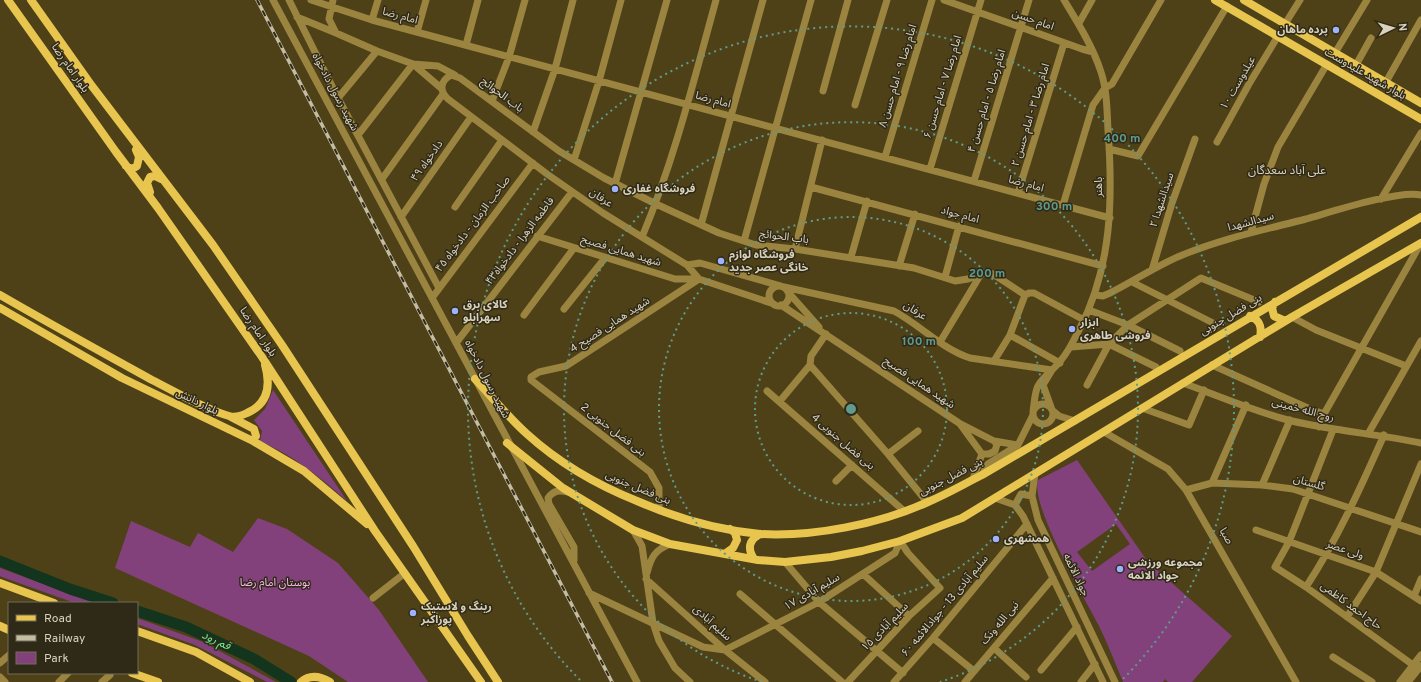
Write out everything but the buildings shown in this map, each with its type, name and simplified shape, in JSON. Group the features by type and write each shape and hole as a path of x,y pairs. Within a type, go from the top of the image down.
{"main road":[{"name":"بلوار امام رضا","path":"8,0 126,166 158,208 262,357 374,531 482,682"},
{"name":"بلوار امام رضا","path":"31,0 131,139 213,244 282,345 413,546 498,682"},
{"name":"بلوار شهید علیدوست","path":"1215,0 1421,119"},
{"name":"بلوار شهید علیدوست","path":"1244,0 1421,103"},
{"path":"1245,17 1252,5"},
{"path":"126,166 132,169 137,166 139,157 131,139"},
{"path":"158,208 146,183 150,177 155,176 162,179"},
{"name":"بنی فضل جنوبی","path":"475,379 527,434 577,472 616,493 658,510 698,523 760,534 799,534 841,527 878,519 904,511 927,502 973,479 1075,421 1250,316 1421,217"},
{"path":"507,443 571,493 634,530 670,544 754,559 785,562 831,557 900,541 962,518 1260,336 1421,243"},
{"name":"بلوار دانش","path":"0,295 95,349 189,399 230,417 239,416 258,408 264,398 268,382 262,357"},
{"path":"1275,302 1272,314 1276,318 1289,319"},
{"name":"بلوار دانش","path":"0,308 122,378 253,441 304,471 374,531"},
{"path":"1250,316 1258,321 1260,325 1260,336"},
{"path":"230,417 254,429 256,436 253,441"},
{"path":"726,553 733,548 737,540 735,533 730,529"},
{"path":"754,559 750,554 750,544 751,540 760,534"},
{"path":"0,583 51,602"},
{"path":"138,631 196,652 250,682"},
{"path":"304,680 317,676 330,682"},
{"path":"141,679 158,682"}],"street":[{"name":"شهید رسول دادخواه","path":"273,0 456,343 507,443 574,562 637,682"},
{"path":"289,0 338,98 439,288"},
{"name":"امام رضا","path":"311,0 331,4 372,20 1110,218"},
{"path":"372,20 378,0"},
{"path":"417,32 426,0"},
{"path":"466,45 478,0"},
{"path":"492,101 509,57 525,0"},
{"path":"533,132 555,69 573,0"},
{"path":"574,160 599,81 621,0"},
{"path":"615,184 666,0"},
{"path":"642,237 656,204 687,104 716,0"},
{"path":"701,225 763,0"},
{"path":"744,241 811,0"},
{"path":"822,91 848,0"},
{"path":"855,105 887,0"},
{"name":"امام رضا ۹ - امام حسن ۸","path":"885,158 932,0"},
{"name":"امام حسن","path":"944,0 1093,52"},
{"name":"امام رضا ۷ - امام حسن ۶","path":"930,169 981,0"},
{"name":"امام رضا ۵ - امام حسن ۴","path":"974,181 1029,0"},
{"name":"باهنر","path":"1018,445 1033,413 1035,392 1039,381 1060,362 1071,347 1095,295 1108,240 1110,218 1110,149 1105,88 1102,73 1093,52 1079,23 1064,0"},
{"path":"1079,23 1092,0"},
{"path":"1063,205 1092,105 1105,88 1112,84 1161,0"},
{"path":"1285,24 1300,0"},
{"path":"1335,53 1366,2"},
{"path":"331,4 329,19 336,33"},
{"path":"1110,149 1138,156 1227,6"},
{"name":"باب الحوائج","path":"297,17 377,51 413,64 438,66 460,78 533,132 574,160 615,184 701,225 756,245 851,257 914,268 955,281 968,279 981,274"},
{"path":"1386,82 1421,20"},
{"name":"عیلدوست ۱۰","path":"1217,142 1278,36"},
{"path":"1356,65 1371,38"},
{"name":"امام رضا ۳ - امام حسن ۲","path":"1018,193 1064,43"},
{"path":"338,98 377,51"},
{"path":"358,135 413,64"},
{"name":"عرفان","path":"413,64 470,117 572,192 686,265 700,263 784,289 894,311 909,319 962,356 1052,370"},
{"path":"1251,232 1264,184 1278,147 1327,64"},
{"path":"382,179 442,91 445,78 451,75 460,78"},
{"name":"دادخواه ۴۹","path":"400,217 470,117"},
{"path":"1381,199 1421,133"},
{"name":"سیدالشهدا ۲","path":"1152,270 1172,203 1195,139"},
{"path":"455,207 502,140"},
{"path":"795,249 822,140"},
{"name":"صاحب الزمان - دادخواه ۴۵","path":"432,298 533,163"},
{"name":"امام جواد","path":"811,187 960,226 1103,266"},
{"name":"فاطمه الزهرا - دادخواه۴۳","path":"456,343 572,192"},
{"name":"سیدالشهدا","path":"1095,295 1103,296 1110,293 1178,256 1202,247 1251,232 1381,199 1413,193 1421,195"},
{"path":"851,257 866,201"},
{"path":"899,266 915,214"},
{"path":"945,277 960,226"},
{"name":"شهید همایی فصیح","path":"537,236 675,279 699,279"},
{"path":"1319,427 1324,414 1421,243"},
{"path":"524,315 574,248"},
{"path":"564,310 605,258"},
{"path":"686,265 699,279 774,304 781,305 788,299 784,289 775,287 771,291 770,296 774,304"},
{"path":"940,342 981,274 993,274 1025,295"},
{"path":"1087,385 1110,344 1128,325 1201,278 1259,302"},
{"name":"شهید همایی فصیح 4","path":"531,380 533,374 566,366 699,279"},
{"path":"1132,282 1217,325"},
{"name":"شهید همایی فصیح","path":"784,289 826,334"},
{"path":"994,361 1010,335 1025,295 1029,293 1034,293 1084,320"},
{"name":"شهید همایی فصیح","path":"781,305 959,422 994,441 1018,445"},
{"path":"1088,310 1128,325 1180,351"},
{"path":"1289,319 1406,366"},
{"path":"780,401 810,365 811,356 826,334"},
{"path":"1010,335 1060,362"},
{"path":"1368,434 1421,341"},
{"path":"1071,347 1110,344 1156,367"},
{"path":"810,365 888,454 927,502"},
{"path":"1212,365 1324,414"},
{"name":"باهنر","path":"1052,370 1043,385 1052,409"},
{"name":"بنی فضل جنوبی 2","path":"531,380 650,472 659,488 658,510"},
{"name":"روح الله خمینی","path":"1183,383 1290,420 1334,430 1384,435 1421,443"},
{"path":"1142,408 1189,425 1204,390"},
{"name":"بنی فضل جنوبی 4","path":"767,391 904,511"},
{"path":"1052,409 1050,421 1043,424 1036,421 1033,413 1037,406 1040,404 1048,404 1064,418 1075,421"},
{"path":"1212,482 1246,405"},
{"path":"1262,485 1290,420"},
{"name":"شهید همایی فصیح","path":"959,422 982,454"},
{"path":"1289,542 1334,430"},
{"path":"888,454 918,431"},
{"name":"صبا","path":"1104,432 1168,469 1186,490 1296,682"},
{"path":"1306,587 1327,555 1352,508 1384,435"},
{"path":"973,479 982,454 989,454 995,451 997,444 994,441"},
{"path":"982,474 988,464 1018,445"},
{"path":"1346,617 1376,572 1421,464"},
{"path":"836,481 852,465"},
{"name":"جواد الائمه","path":"1035,473 1032,496 1038,520 1115,682"},
{"name":"گلستان","path":"1186,490 1212,482 1262,485 1293,489 1421,532"},
{"path":"571,493 560,490 553,492 548,498 549,504 574,547 574,562"},
{"path":"995,498 1015,505 1021,494 1032,496"},
{"name":"جواد الائمه","path":"1015,505 1027,524 1104,682"},
{"name":"سلیم آبادی 13 - جوادالائمه ۶۰","path":"894,682 933,638 1027,524"},
{"path":"634,530 642,546 646,579 659,641 675,668 690,682"},
{"name":"ولی عصر","path":"1256,530 1376,572 1421,601"},
{"name":"سلیم آبادی ۱۷","path":"725,650 819,602 895,553 900,541"},
{"name":"سلیم آبادی ۱۵","path":"848,682 909,616 940,588 908,554 900,541"},
{"name":"حاج احمد کاظمی","path":"1289,542 1275,567 1306,587 1413,665"},
{"path":"646,579 650,558 658,549 670,544"},
{"path":"785,562 819,602 878,650 903,673"},
{"path":"373,598 404,573"},
{"path":"863,574 909,616"},
{"name":"نبی الله ونک","path":"965,682 1053,578"},
{"name":"سلیم آبادی","path":"646,579 725,650 765,682"},
{"path":"1414,596 1421,579"},
{"path":"589,593 703,647 725,650"},
{"path":"740,594 778,624 842,682"},
{"path":"1041,670 1077,627"},
{"path":"933,638 974,671"},
{"path":"994,648 1026,677"},
{"path":"0,663 8,655"},
{"path":"1400,682 1421,655"},
{"path":"1332,657 1372,682"},
{"path":"1081,682 1096,664"},
{"path":"1408,682 1421,666"},
{"path":"58,682 67,674"},
{"path":"102,682 110,675"},
{"path":"0,677 5,682"}],"green space":[{"path":"273,390 347,501 295,460 260,441 262,431 254,420 265,409"},
{"path":"1077,460 1148,562 1232,636 1192,682 1168,682 1165,679 1163,682 1123,682 1102,633 1071,575 1050,530 1042,510 1038,492 1038,480","holes":["1116,524 1130,544 1092,571 1077,552"]},
{"name":"بوستان امام رضا","path":"258,518 287,529 338,563 379,610 428,682 348,682 309,656 115,568 131,521 190,547 198,533 233,552"},
{"path":"0,568 92,602 72,602 0,576"},
{"path":"138,618 203,642 276,682 267,682 195,645 138,624"}],"waterway":[{"name":"قم رود","path":"0,561 70,589 110,602"},
{"name":"قم رود","path":"138,611 186,627 254,659 291,682"}],"railway":[{"path":"257,0 612,682"}],"place":[{"name":"پرده ماهان","path":"1336,30"},
{"name":"فروشگاه غفاری","path":"615,189"},
{"name":"فروشگاه لوازم خانگی عصر جدید","path":"721,261"},
{"name":"کالای برق سهرابلو","path":"455,311"},
{"name":"ابزار فروشی طاهری","path":"1072,329"},
{"name":"همشهری","path":"996,539"},
{"name":"مجموعه ورزشی جواد الائمه","path":"1120,569"},
{"name":"رینگ و لاستیک پوراکبر","path":"413,613"}],"district":[{"name":"علی آباد سعدگان","path":"1287,171"}]}
